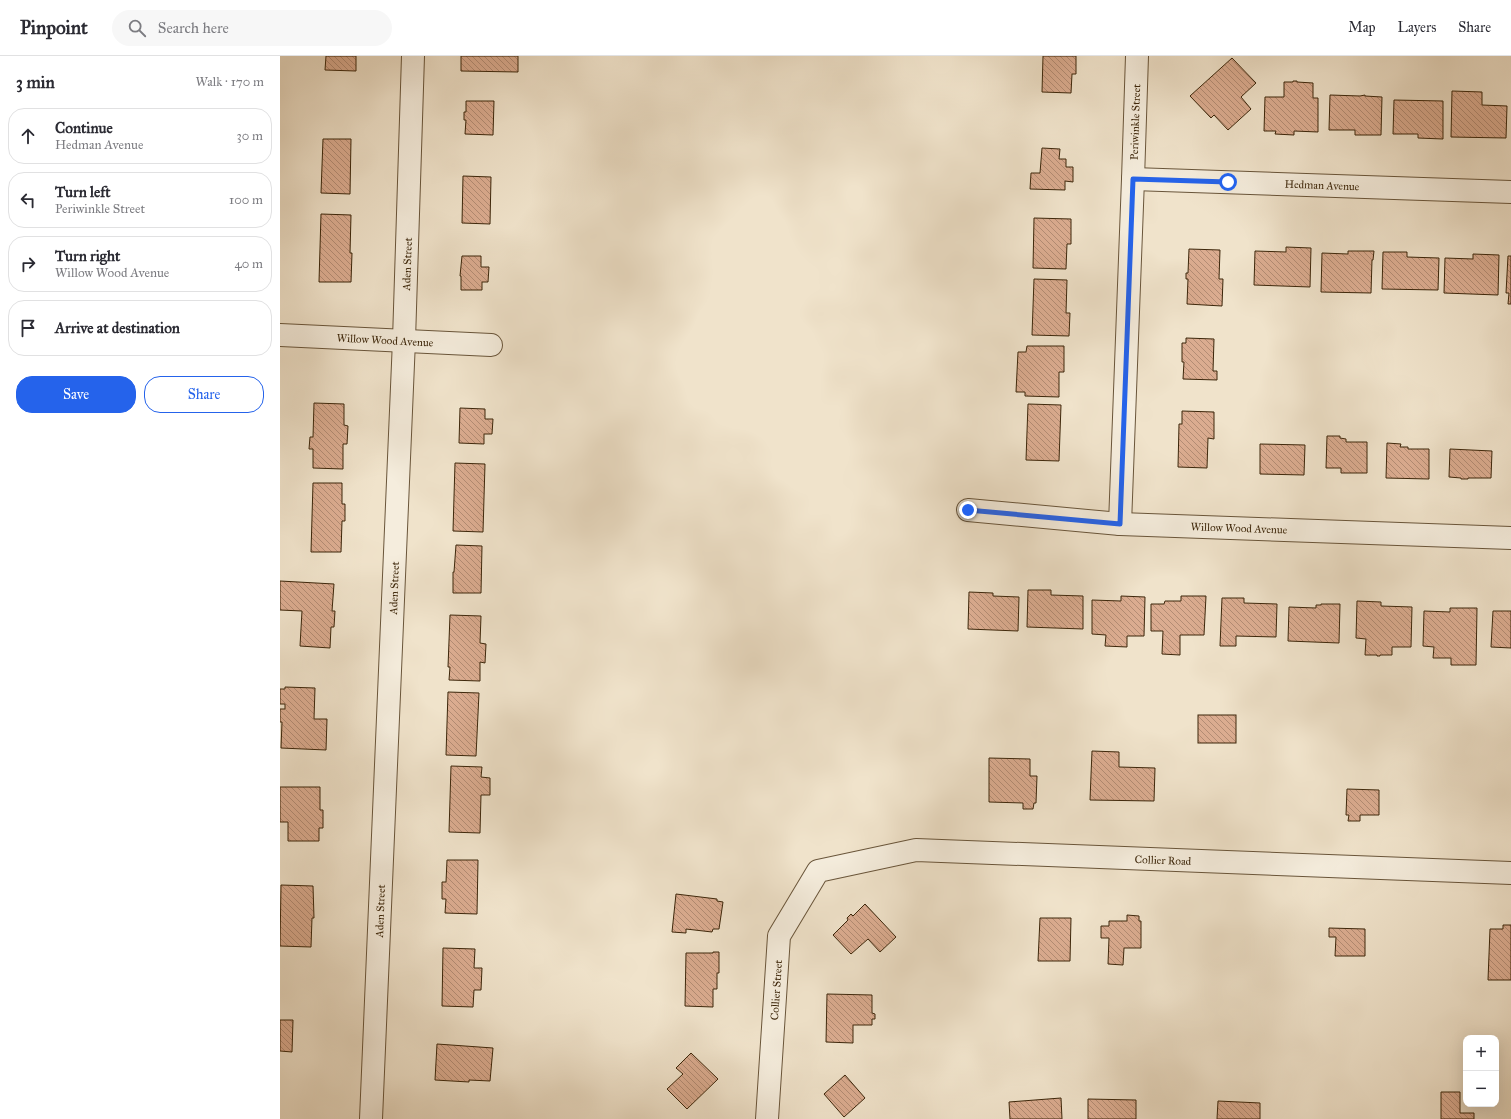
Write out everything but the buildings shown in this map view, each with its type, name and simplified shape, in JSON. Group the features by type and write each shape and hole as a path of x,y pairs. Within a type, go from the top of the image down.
{"street":[{"name":"Aden Street","path":"370,1119 404,340 413,56"},
{"name":"Periwinkle Street","path":"1120,524 1137,56"},
{"name":"Hedman Avenue","path":"1133,179 1511,192"},
{"name":"Willow Wood Avenue","path":"280,335 491,345"},
{"name":"Willow Wood Avenue","path":"968,510 1120,524 1511,538"},
{"name":"Collier Road","path":"818,871 916,850 1511,873"},
{"name":"Collier Street","path":"767,1119 779,936 818,871"}],"route":[{"path":"968,510 1120,524 1133,179 1228,182"}]}
